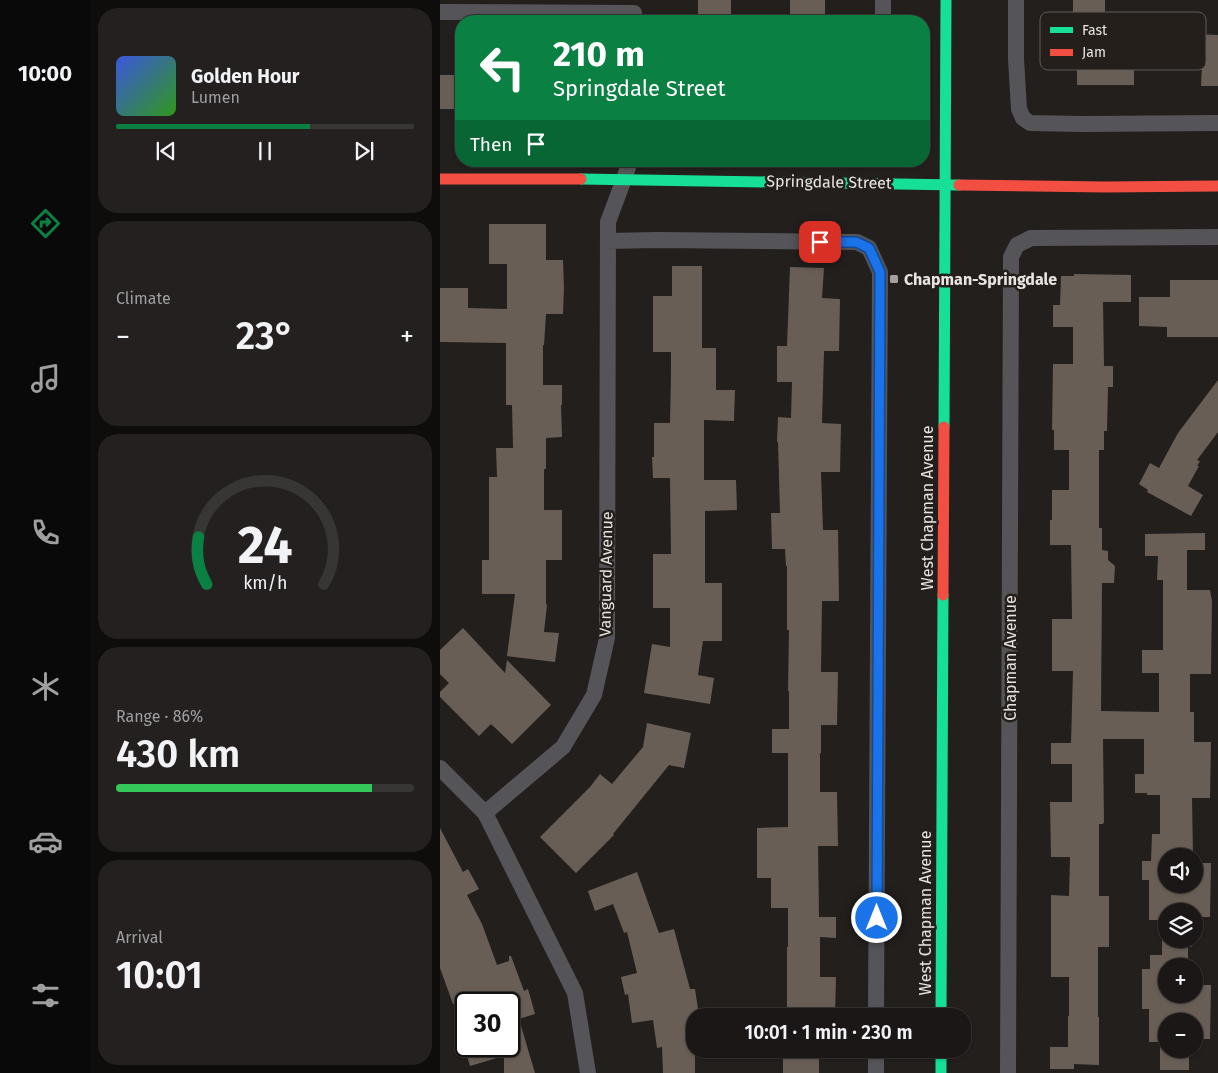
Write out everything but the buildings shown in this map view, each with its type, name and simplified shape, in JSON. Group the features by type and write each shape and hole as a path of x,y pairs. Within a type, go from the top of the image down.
{"main road":[{"name":"West Chapman Avenue","path":"941,1008 946,0"},
{"name":"Springdale Street","path":"440,178 1105,187 1218,186"},
{"path":"941,1058 941,1073"}],"street":[{"path":"883,0 883,15"},
{"path":"1016,0 1016,59 1019,109 1023,118 1030,123 1218,122"},
{"path":"440,12 634,11"},
{"name":"Vanguard Avenue","path":"485,813 563,747 594,695 607,638 608,222 628,167"},
{"name":"Chapman Avenue","path":"1008,1073 1011,257 1017,245 1031,238 1218,236"},
{"path":"608,241 856,242 869,248 880,272 876,1008"},
{"path":"440,768 485,813 574,993 588,1073"},
{"path":"876,1058 876,1073"}],"traffic: fast":[{"path":"944,427 946,0"},
{"path":"581,179 959,185"},
{"path":"941,1008 943,595"},
{"path":"941,1058 941,1073"}],"traffic: jam":[{"path":"440,179 581,179"},
{"path":"959,185 1218,186"},
{"path":"943,595 944,427"}],"place":[{"name":"Chapman-Springdale","path":"894,279"}],"route":[{"path":"820,242 856,242 869,248 880,272 877,918"}]}
